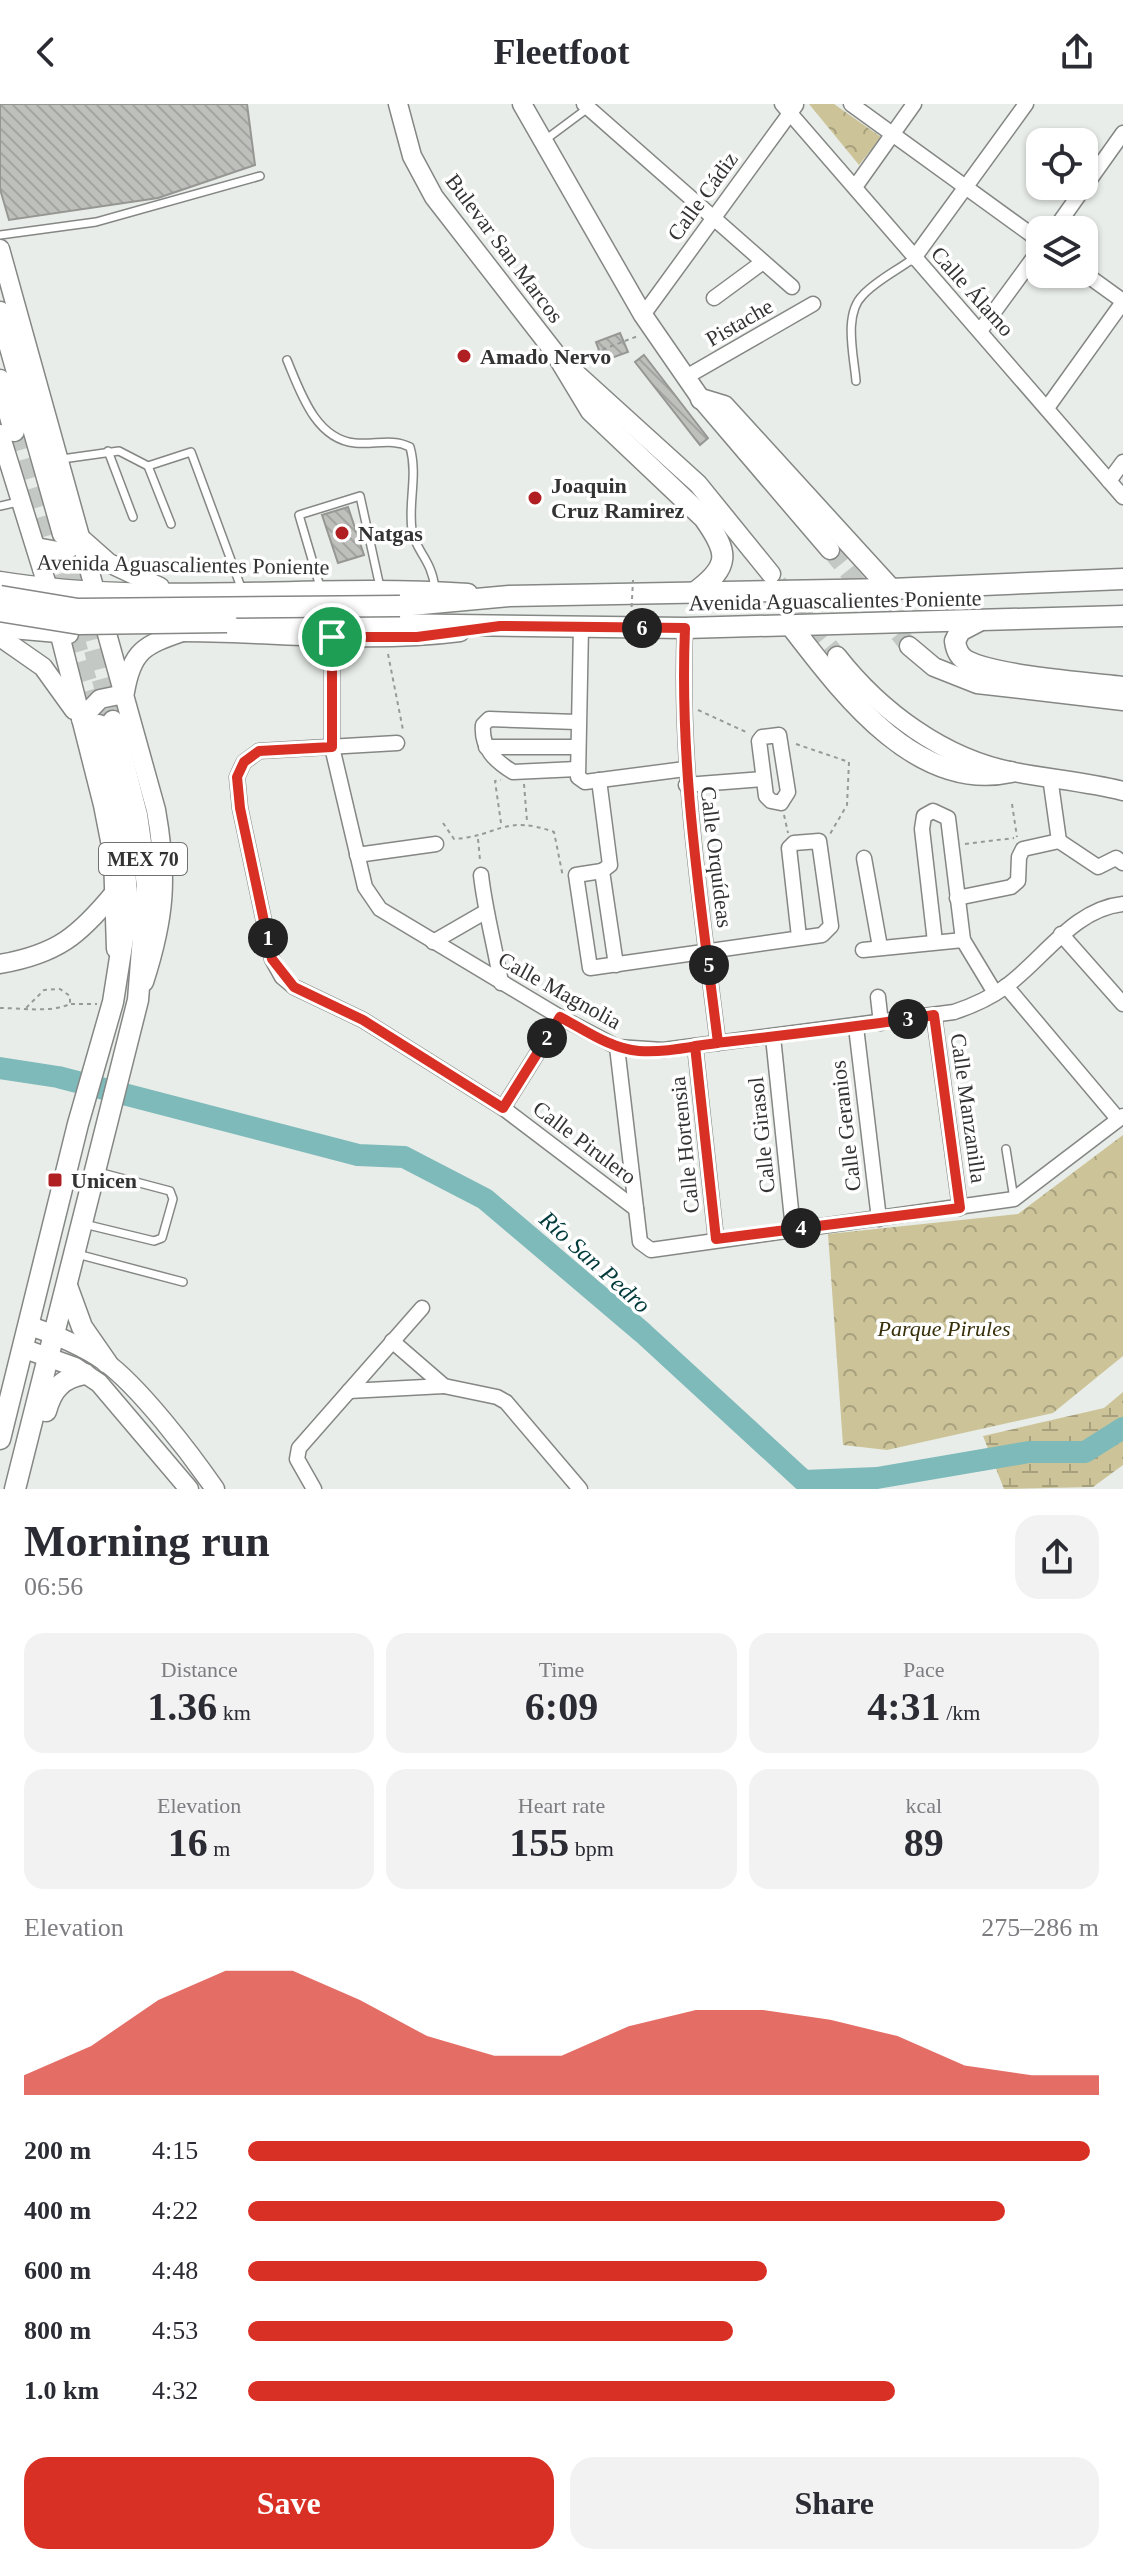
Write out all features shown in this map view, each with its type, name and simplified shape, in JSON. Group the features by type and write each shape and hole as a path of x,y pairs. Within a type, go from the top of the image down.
{"main road":[{"path":"0,312 63,534"},
{"path":"559,358 591,411 704,518 719,538 724,550 719,572 694,593"},
{"name":"MEX 70","path":"0,380 7,432"},
{"path":"701,399 724,406 891,589"},
{"name":"Avenida Aguascalientes Poniente","path":"0,596 78,609 400,606 509,596 891,589 1123,579"},
{"name":"Avenida Aguascalientes Poniente","path":"0,611 79,624 227,622 685,628 1123,616"},
{"path":"979,620 960,631 955,641 961,657 968,662 996,670 1123,687"},
{"path":"791,626 843,691 909,748 953,772 975,777 1011,772"},
{"name":"MEX 70","path":"0,1439 25,1349 78,1124 113,1002 128,907 127,864 121,819 98,722"},
{"name":"MEX 70","path":"15,1489 138,1000 147,885 137,815 98,722"},
{"path":"67,1286 82,1327 107,1363"},
{"path":"24,1454 44,1421 55,1387 73,1376 85,1374"}],"street":[{"path":"522,104 643,315 701,399 830,550"},
{"path":"851,104 1026,230"},
{"path":"855,187 914,104"},
{"path":"914,258 1026,104"},
{"name":"Bulevar San Marcos","path":"399,106 412,156 434,197 559,358 698,484 771,574"},
{"path":"586,106 792,287"},
{"name":"Calle Cádiz","path":"643,315 790,107"},
{"name":"Calle Álamo","path":"790,107 914,258 1123,497"},
{"path":"1064,216 1123,133"},
{"name":"MEX 70","path":"0,249 156,810 164,875 164,911 138,1000"},
{"path":"714,298 763,262"},
{"path":"980,331 1026,268"},
{"path":"1047,408 1123,302 1098,283"},
{"name":"Pistache","path":"686,377 813,304"},
{"name":"MEX 70","path":"7,432 4,459 36,547 60,634 98,722 103,805 115,892 117,976"},
{"path":"1109,481 1123,462"},
{"path":"36,547 63,552 83,540 109,563 170,591"},
{"name":"Avenida Aguascalientes Poniente","path":"0,581 94,590 381,590 509,596"},
{"path":"170,591 153,603 154,618 164,627 182,632"},
{"name":"Avenida Aguascalientes Poniente","path":"0,628 60,634 182,632 417,637 500,626"},
{"path":"581,627 576,747 581,781 685,769"},
{"name":"Calle Orquídeas","path":"685,628 682,703 686,785 718,1043"},
{"path":"98,722 100,699 124,694 127,677 140,651 149,643 182,632"},
{"path":"0,637 43,667 98,722"},
{"name":"Calle Magnolia","path":"332,637 332,747 365,887 380,909 501,983 617,1047 639,1051 773,1037 934,1015 975,1005 1001,990 1061,934 1107,906 1123,904"},
{"path":"909,646 934,667 977,684 1123,701"},
{"path":"837,656 861,687 941,745 1011,772 1123,791"},
{"path":"577,722 489,719 483,725 486,747 500,764 518,773 577,769"},
{"path":"775,735 781,739 788,792 781,803 771,801 766,796 760,738 775,735"},
{"path":"332,747 400,737"},
{"name":"Calle Pirulero","path":"332,747 259,751 244,762 237,777 240,808 272,959 294,987 363,1020 503,1108 636,1209"},
{"path":"486,747 576,747"},
{"path":"1050,777 1059,841 1098,867 1120,860"},
{"path":"686,785 763,779"},
{"path":"599,780 610,865 602,871 576,875 590,968 822,935 831,926 819,841 791,845 799,937"},
{"path":"617,1047 636,1209 644,1248 666,1249 716,1239 1014,1199 1121,1117 1001,990 963,940 948,818 933,811 924,816 922,829 935,942"},
{"path":"957,898 1016,885 1020,852 1059,841"},
{"path":"357,855 436,844"},
{"path":"864,858 880,947"},
{"path":"602,871 616,965"},
{"path":"481,875 485,912 491,923 501,983"},
{"path":"0,964 34,958 60,947 81,932 115,892"},
{"path":"433,942 485,912"},
{"path":"1061,934 1123,1004"},
{"path":"863,950 963,940"},
{"path":"878,997 881,1023"},
{"name":"Calle Manzanilla","path":"934,1015 960,1208"},
{"path":"503,1108 560,1017"},
{"name":"Calle Geranios","path":"856,1027 879,1219"},
{"name":"Calle Girasol","path":"773,1037 793,1229"},
{"name":"Calle Hortensia","path":"695,1046 716,1239"},
{"path":"314,1489 297,1453 422,1308"},
{"path":"30,1326 56,1335 107,1363 145,1403 212,1488"},
{"path":"392,1341 444,1386"},
{"path":"25,1349 99,1383 189,1489"},
{"path":"349,1391 444,1386 497,1397 506,1402 580,1488"},
{"path":"565,1489 580,1488"}],"lane":[{"path":"545,140 586,106"},
{"path":"0,235 96,222 260,176"},
{"path":"856,381 852,328 856,305 862,295 914,258"},
{"path":"287,360 308,408 330,433 352,443 399,442 410,447 415,463 413,539 429,560 435,591"},
{"path":"59,459 108,451 128,453 148,466 171,524"},
{"path":"108,451 133,517"},
{"path":"148,466 186,452 194,454 242,592"},
{"path":"321,592 299,515 360,496 381,590"},
{"path":"0,506 20,502"},
{"path":"1006,1149 1014,1199"},
{"path":"82,1224 154,1241 162,1238 173,1199 170,1191 95,1171"},
{"path":"75,1254 183,1282"}],"path":[{"path":"597,351 625,341"},
{"path":"630,639 633,580"},
{"path":"386,637 400,737"},
{"path":"682,703 760,738"},
{"path":"781,739 849,762 847,805 832,832 819,841"},
{"path":"501,825 495,781 508,780 518,773 528,822"},
{"path":"781,803 791,845"},
{"path":"951,846 1017,838 1012,804"},
{"path":"443,823 454,839 478,838 501,825 528,822 554,832 561,877 576,875"},
{"path":"478,838 481,875"},
{"path":"26,1008 44,990 60,989 70,996 70,1004"},
{"path":"0,1008 61,1008 70,1004 113,1002"}],"green space":[{"path":"809,104 834,104 881,137 859,165"},
{"name":"Parque Pirules","path":"1123,1135 1123,1356 1053,1413 887,1450 843,1445 828,1234 1018,1214"},
{"path":"1123,1392 1123,1465 1093,1487 1004,1489 983,1436 1104,1408"}],"building":[{"path":"0,104 247,104 255,165 158,198 9,220 0,189"},
{"path":"620,333 628,352 603,361 596,342"},
{"path":"644,355 708,438 700,445 635,362"},
{"name":"Natgas","path":"348,507 364,555 338,563 322,515"}],"waterway":[{"name":"Río San Pedro","path":"0,1068 58,1077 358,1155 404,1157 485,1199 643,1333 804,1481 877,1478 1029,1452 1085,1452 1123,1428"}],"tunnel":[{"path":"14,431 98,719"},
{"path":"63,534 113,721"},
{"path":"830,550 909,646"},
{"path":"778,583 837,656"}],"place":[{"name":"Amado Nervo","path":"464,356"},
{"name":"Joaquin Cruz Ramirez","path":"535,498"},
{"name":"Natgas","path":"342,533"},
{"name":"Unicen","path":"55,1180"}],"route":[{"path":"332,637 332,747 259,751 244,762 237,777 240,808 272,959 282,977 294,987 363,1020 503,1108 560,1017 617,1047 639,1051 663,1050 718,1043 856,1027 934,1015 960,1208 716,1239 695,1046 718,1043 685,769 682,703 685,628 500,626 417,637 332,637"}]}
